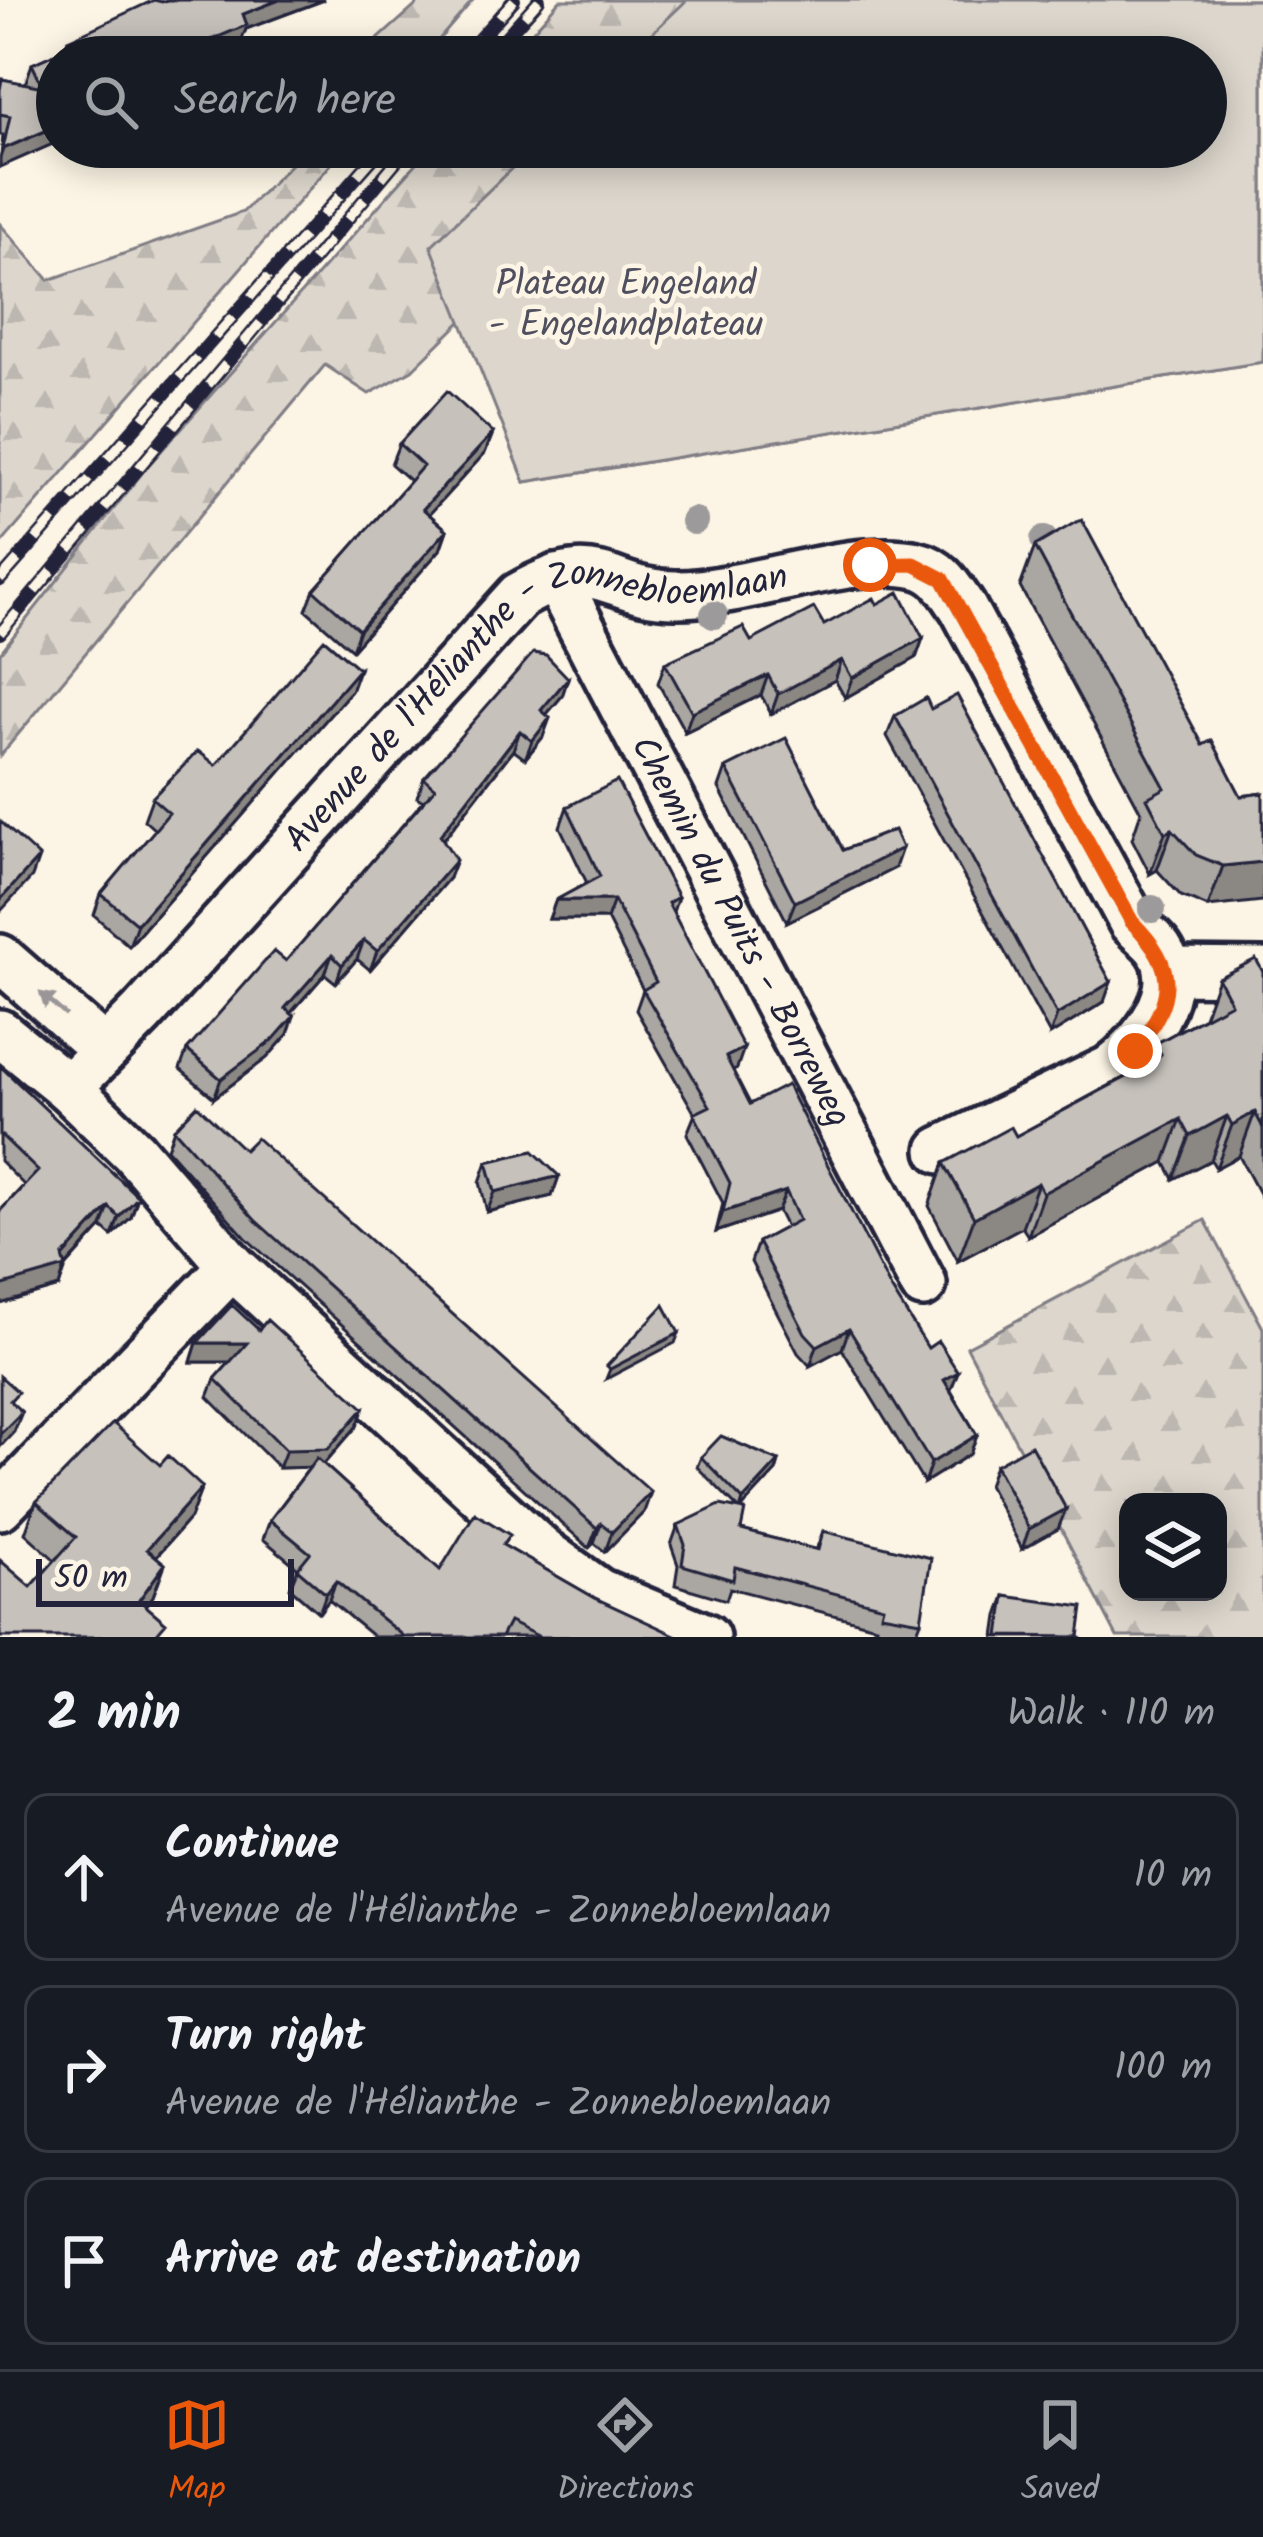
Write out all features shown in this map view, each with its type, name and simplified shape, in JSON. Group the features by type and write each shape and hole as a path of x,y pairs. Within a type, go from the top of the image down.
{"street":[{"name":"Avenue de l'Hélianthe - Zonnebloemlaan","path":"68,1088 518,596 556,578 604,574 677,594 870,565 929,568 963,608 1132,922 1161,951 1167,971"},
{"name":"Chemin du Puits - Borreweg","path":"556,578 923,1284"},
{"path":"0,958 105,1050"},
{"path":"941,1150 1098,1076 1135,1051 1153,1028 1167,971 1263,972"},
{"path":"0,1033 68,1088 134,1152 232,1267 542,1551 598,1592 706,1637"},
{"path":"0,1506 232,1267"}],"green space":[{"path":"422,0 473,0 442,36 382,36"},
{"name":"Plateau Engeland - Engelandplateau","path":"560,0 1263,0 1263,362 525,482 462,321 412,370 369,394 325,365 0,756 0,653 146,468 412,168 1227,168 1227,36 528,36"},
{"name":"Plateau Engeland - Engelandplateau","path":"687,0 1263,0 1263,362 525,482 431,246 512,168 1227,168 1227,36 649,36"},
{"path":"287,168 328,168 0,545 0,224 49,280 243,212"},
{"path":"1205,1220 1263,1328 1263,1637 1117,1637 967,1347"}],"building":[{"path":"154,0 279,0 243,14 247,25 221,36 77,36"},
{"path":"2,79 36,86 36,135 3,149 10,116 0,114"},
{"path":"447,391 493,433 423,509 447,530 359,630 314,590 423,466 399,444"},
{"path":"1082,520 1203,745 1212,740 1241,796 1263,793 1263,862 1223,866 1196,855 1172,829 1165,833 1147,798 1165,788 1035,546"},
{"path":"899,592 923,638 852,678 842,660 778,694 768,675 692,712 665,663 743,627 751,641 814,608 824,625 874,598 877,604"},
{"path":"324,639 359,669 137,924 101,894 169,813 152,798 198,751 216,765"},
{"path":"533,653 546,655 568,678 541,710 550,718 532,741 520,731 440,835 456,860 377,951 364,940 342,965 332,955 285,1008 294,1016 273,1040 221,1079 187,1050 274,951 286,961 435,788 424,778"},
{"path":"957,695 1111,982 1057,1015 895,716 926,698 931,709"},
{"path":"786,738 843,850 894,830 902,848 795,902 726,768"},
{"path":"617,781 678,897 668,903 744,1048 726,1057 750,1104 787,1085 890,1287 928,1348 938,1341 958,1372 944,1380 977,1435 931,1463 849,1329 817,1346 805,1333 758,1242 799,1220 786,1191 723,1212 730,1183 694,1114 710,1106 643,990 656,982 614,900 556,900 600,876 567,807"},
{"path":"0,821 39,857 0,900"},
{"path":"1256,959 1263,972 1263,1128 1255,1112 1232,1125 1227,1116 1190,1136 1181,1119 1043,1193 1038,1183 974,1218 944,1163 1011,1127 1016,1136 1151,1064 1161,1054 1155,1044 1231,1003 1218,978"},
{"path":"0,1066 138,1197 119,1217 109,1207 63,1257 66,1267 0,1286 0,1211 38,1171 0,1134"},
{"path":"197,1105 244,1150 256,1138 651,1492 612,1532 601,1523 597,1528 255,1220 174,1129"},
{"path":"533,1151 559,1176 495,1192 487,1162"},
{"path":"232,1305 259,1330 267,1320 364,1408 328,1449 286,1450 215,1379 247,1343 197,1343"},
{"path":"664,1305 679,1333 610,1369 607,1366"},
{"path":"0,1376 18,1392 10,1401 22,1412 0,1434"},
{"path":"113,1423 160,1465 168,1456 202,1487 147,1549 165,1564 139,1600 166,1623 154,1637 0,1637 0,1560 31,1587 76,1537 36,1502"},
{"path":"721,1436 779,1461 743,1500 701,1457"},
{"path":"1031,1445 1066,1509 1029,1529 995,1465"},
{"path":"317,1458 440,1570 475,1513 510,1535 503,1545 595,1598 679,1637 540,1637 509,1622 501,1637 404,1637 336,1581 326,1594 297,1569 310,1553 270,1520"},
{"path":"720,1505 745,1510 741,1530 818,1550 823,1531 931,1558 921,1621 881,1614 883,1606 735,1567 733,1580 682,1565 685,1545 678,1525"},
{"path":"1005,1596 1083,1607 1079,1637 999,1636"}],"railway":[{"path":"482,36 514,0"},
{"path":"507,36 539,0"},
{"path":"0,580 364,168"},
{"path":"0,633 390,168"}],"route":[{"path":"870,565 914,564 943,579 1132,922 1161,951 1167,971 1164,994 1153,1028 1135,1051"}]}
